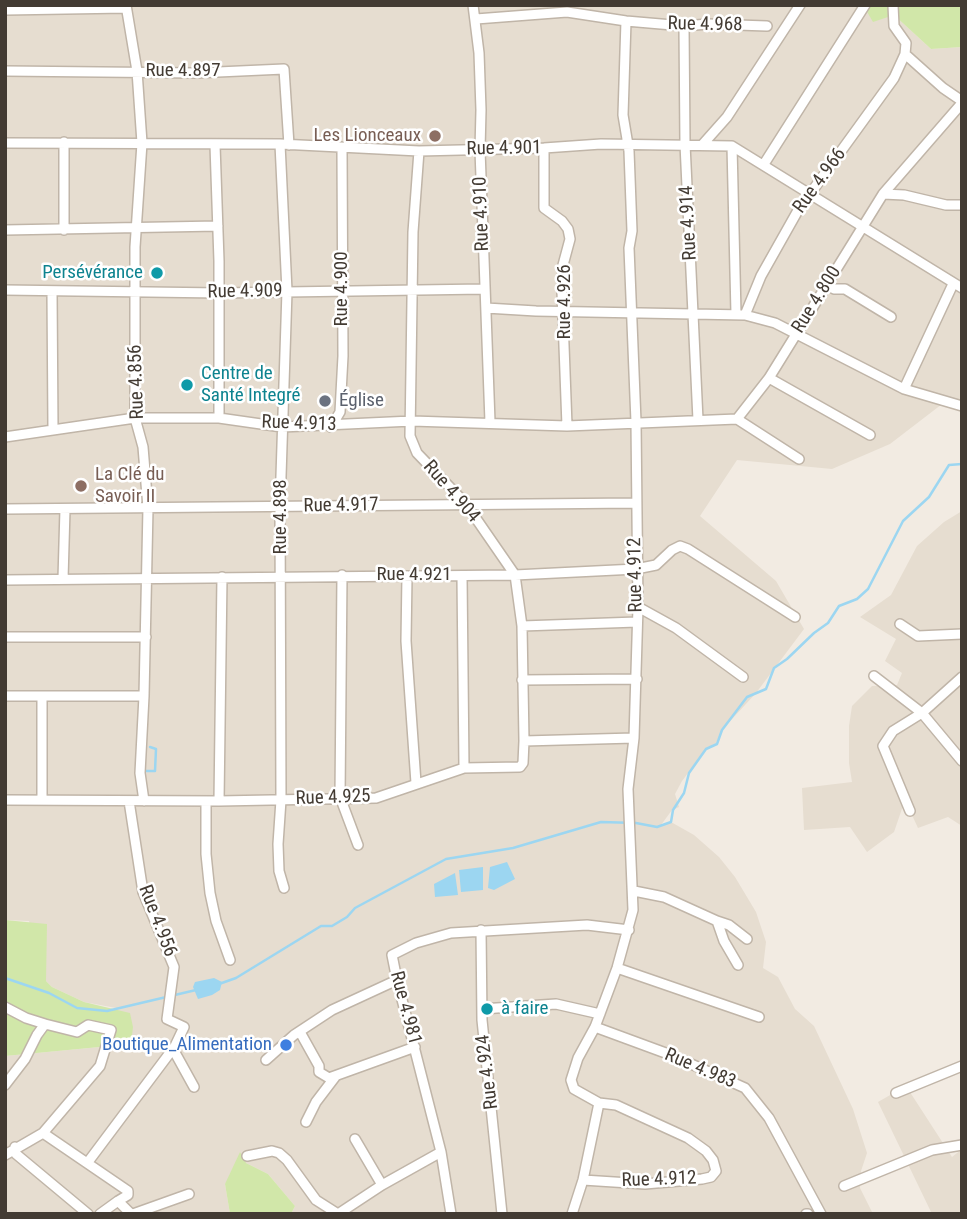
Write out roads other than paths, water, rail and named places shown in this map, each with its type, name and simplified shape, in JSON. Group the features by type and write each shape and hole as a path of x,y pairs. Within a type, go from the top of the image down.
{"street":[{"name":"Rue 4.910","path":"473,5 481,110 484,289 490,422"},
{"path":"704,144 727,117 800,5"},
{"path":"764,164 865,5"},
{"name":"Rue 4.800","path":"737,419 769,378 883,194 962,102 905,54 906,43 894,26 893,5"},
{"path":"5,10 126,7"},
{"name":"Rue 4.856","path":"126,7 137,71 142,143 135,292 135,418 143,447 148,508 140,773 144,802"},
{"name":"Rue 4.968","path":"476,19 567,12 684,26 766,26"},
{"name":"Rue 4.912","path":"583,1180 645,1184 702,1180 711,1177 716,1171 713,1160 706,1151 688,1138 663,1124 616,1105 598,1103 574,1089 571,1080 617,968 629,930 634,891 628,789 634,738 638,607 636,422 629,248 632,232 629,145 623,115 626,21"},
{"name":"Rue 4.914","path":"684,26 691,315 698,420"},
{"name":"Rue 4.966","path":"740,314 801,205 894,78 905,54"},
{"name":"Rue 4.897","path":"5,71 196,73 285,70 284,144"},
{"path":"64,142 65,230"},
{"name":"Rue 4.901","path":"5,143 284,144 419,151 600,144 732,146 958,286"},
{"name":"Rue 4.898","path":"284,144 287,291 284,314 280,507 279,871 284,888"},
{"path":"215,145 220,293 219,418"},
{"path":"732,146 740,314"},
{"name":"Rue 4.900","path":"331,427 340,412 342,148"},
{"name":"Rue 4.926","path":"544,148 544,208 562,221 568,229 570,239 563,265 567,426"},
{"name":"Rue 4.904","path":"419,151 413,232 410,436 417,453 466,504 515,575 522,626 524,741"},
{"path":"883,194 904,195 946,205 962,205"},
{"path":"5,230 218,226"},
{"path":"826,284 834,289 845,289 891,317"},
{"path":"905,388 958,286"},
{"name":"Rue 4.909","path":"5,290 220,293 484,289"},
{"path":"52,291 53,429"},
{"path":"486,308 563,312 740,314 775,323 905,388 962,406"},
{"path":"769,378 870,435"},
{"name":"Rue 4.913","path":"5,437 135,418 219,418 282,428 412,421 567,426 636,422"},
{"path":"636,422 737,419 799,458"},
{"name":"Rue 4.917","path":"5,509 635,503"},
{"path":"63,579 65,509"},
{"name":"Rue 4.921","path":"5,580 515,575 636,569 656,565 672,550 680,547 688,549 795,617"},
{"path":"342,575 340,797 358,845"},
{"path":"407,576 405,641 416,783"},
{"path":"462,576 464,768"},
{"path":"219,801 222,577"},
{"path":"638,607 676,628 743,677"},
{"path":"522,626 637,622"},
{"path":"901,624 918,636 962,634"},
{"path":"5,637 146,637"},
{"path":"874,676 922,713 961,760"},
{"path":"910,811 883,746 893,731 922,713 961,679"},
{"path":"522,680 637,680"},
{"path":"5,696 144,696"},
{"path":"41,696 43,800"},
{"path":"524,741 634,738"},
{"name":"Rue 4.925","path":"5,800 144,802 376,798 464,768 520,766 523,763 524,741"},
{"name":"Rue 4.956","path":"129,801 143,892 174,967 167,1019 184,1027 173,1049"},
{"path":"206,801 206,854 210,892 216,921 230,960"},
{"path":"634,891 664,897 729,925 747,939"},
{"path":"717,921 724,941 738,965"},
{"name":"Rue 4.981","path":"450,1214 442,1153 392,959 395,952 430,938 481,930 587,925 629,930"},
{"name":"Rue 4.924","path":"481,930 482,1009 502,1214"},
{"path":"617,968 759,1017"},
{"path":"265,1060 300,1032 347,1002 397,980"},
{"path":"482,1009 556,1004 600,1014"},
{"path":"5,1007 26,1018 77,1032 88,1025 111,1030 100,1066 39,1138 15,1147 5,1155"},
{"path":"5,1085 45,1024"},
{"name":"Rue 4.983","path":"595,1027 671,1055 745,1088 769,1118 821,1214"},
{"path":"300,1032 322,1076 335,1077 415,1047"},
{"path":"88,1162 173,1049 194,1087"},
{"path":"896,1093 962,1066"},
{"path":"306,1122 316,1102 335,1077"},
{"path":"572,1214 583,1180 598,1103"},
{"path":"43,1133 128,1191 128,1195 100,1214"},
{"path":"355,1139 382,1185"},
{"path":"844,1186 932,1150 962,1145"},
{"path":"15,1147 16,1154 88,1214"},
{"path":"247,1156 272,1151 279,1153 316,1200 338,1214 382,1185 442,1153"},
{"path":"118,1201 132,1214 189,1194"},
{"path":"108,1214 118,1201"}],"water":[{"path":"507,862 515,879 494,890 488,888 490,867"},
{"path":"483,867 483,890 461,892 459,870"},
{"path":"455,873 458,895 435,897 434,884"},
{"path":"214,978 222,982 220,990 198,999 193,987 195,982"}],"waterway":[{"path":"219,984 236,978 321,926 332,926 347,917 355,908 446,859 513,848 601,822 636,823 657,827 671,822 673,810 684,793 689,773 706,749 717,744 722,730 747,697 766,689 774,668 828,623 839,606 857,599 868,589 903,521 929,497 949,465 962,464"},
{"path":"146,771 155,771 156,749 150,747"},
{"path":"5,978 49,993 77,1008 107,1011 196,990"}],"place":[{"name":"Les Lionceaux","path":"435,136"},
{"name":"Persévérance","path":"157,273"},
{"name":"Centre de Santé Integré","path":"187,385"},
{"name":"Église","path":"325,401"},
{"name":"La Clé du Savoir II","path":"81,486"},
{"name":"à faire","path":"487,1009"},
{"name":"Boutique_Alimentation","path":"286,1045"}]}
